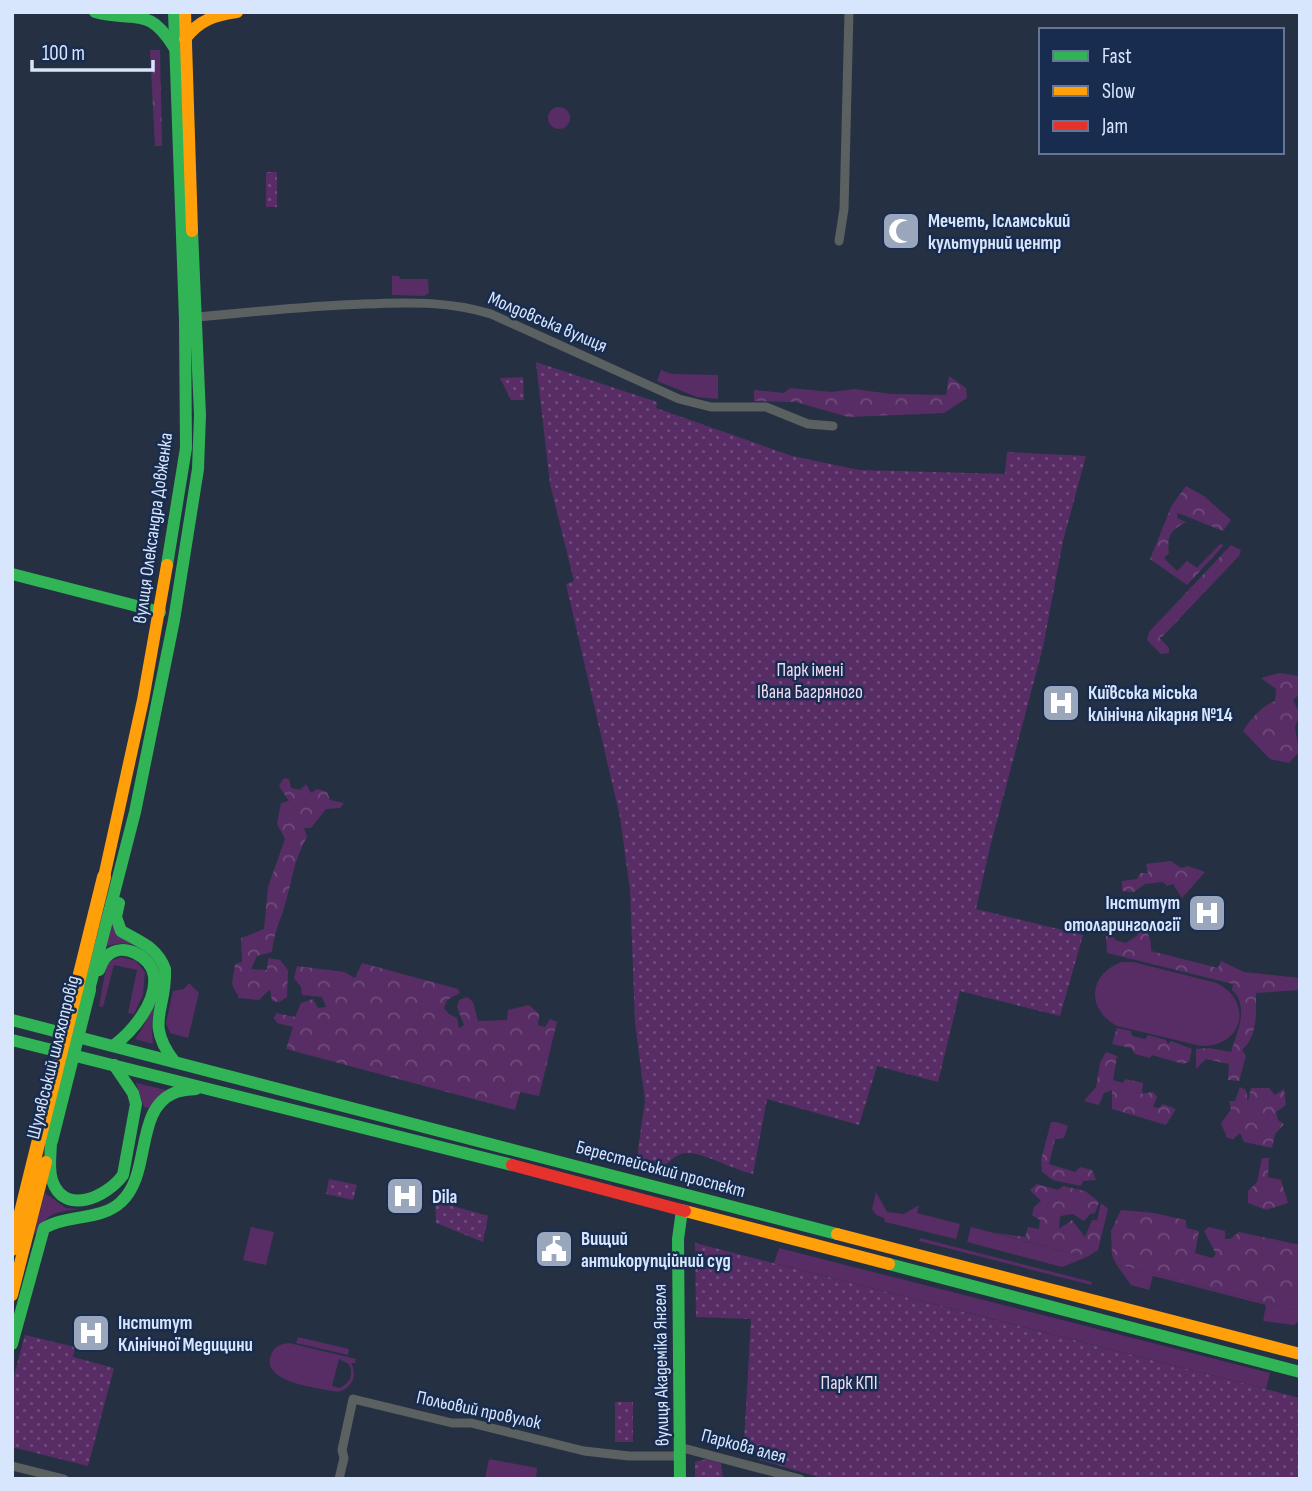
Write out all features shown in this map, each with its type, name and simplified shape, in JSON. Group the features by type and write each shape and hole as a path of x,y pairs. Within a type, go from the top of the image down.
{"main road":[{"path":"95,12 108,16 149,16 180,43 194,27 208,17 237,12"},
{"name":"вулиця Олександра Довженка","path":"111,877 135,812 174,620 198,468 200,415 197,317 180,43 174,12"},
{"name":"вулиця Олександра Довженка","path":"111,877 180,494 186,426 180,43 185,12"},
{"path":"12,573 160,612"},
{"path":"135,812 131,852 117,911 117,924 121,931 145,943 162,959 166,988 159,1017 158,1036 174,1061"},
{"name":"Шулявський шляхопровід","path":"13,1291 89,990 111,877"},
{"name":"Шулявський шляхопровід","path":"12,1249 111,877"},
{"path":"89,990 106,956 112,951 131,951 147,960 154,975 154,982 134,1027 113,1046"},
{"name":"Берестейський проспект","path":"12,1020 1300,1354"},
{"name":"Берестейський проспект","path":"12,1040 209,1088 1300,1372"},
{"path":"51,1141 51,1178 55,1187 65,1197 76,1200 101,1197 112,1191 123,1175 136,1116 133,1093 114,1065"},
{"path":"12,1344 44,1228 60,1220 104,1213 117,1206 132,1188 155,1107 172,1093 209,1088"},
{"name":"вулиця Академіка Янгеля","path":"680,1479 678,1239 682,1210"}],"street":[{"path":"839,241 844,209 849,12"},
{"name":"Молдовська вулиця","path":"197,317 344,304 434,303 465,306 491,314 679,399 711,407 766,407 808,424 833,426"},
{"name":"Польовий провулок","path":"339,1479 353,1399 452,1423 471,1423 584,1451 629,1456 680,1451"},
{"name":"Паркова алея","path":"680,1451 731,1460 800,1479"},
{"path":"12,1465 64,1479"}],"green space":[{"path":"150,50 160,50 162,146 155,146"},
{"path":"559,107 567,110 570,118 567,126 559,129 551,126 548,118 551,110"},
{"path":"266,172 277,172 277,207 266,207"},
{"path":"392,276 399,276 400,279 428,279 429,293 424,296 392,295"},
{"name":"Парк імені Івана Багряного","path":"536,362 657,402 656,408 792,456 859,470 1005,474 1007,452 1086,456 1063,541 1043,647 976,909 1083,935 1060,1016 960,991 938,1082 877,1066 859,1125 767,1099 753,1174 693,1153 680,1154 666,1165 637,1157 645,1101 635,1022 630,890 620,817 566,584 574,581 550,484"},
{"path":"661,370 672,374 718,375 718,399 697,397 657,381"},
{"path":"949,376 966,388 967,398 944,413 848,417 796,402 754,401 754,390 784,393 790,388 832,392 854,389 891,394 946,395"},
{"path":"523,377 524,400 511,400 500,378"},
{"path":"1186,486 1204,496 1231,520 1223,531 1178,513 1177,518 1186,522 1171,534 1168,542 1169,553 1164,558 1177,571 1187,561 1197,568 1220,544 1224,545 1187,585 1150,559 1172,505"},
{"path":"1231,545 1241,550 1239,556 1162,637 1159,637 1169,648 1169,653 1161,654 1147,640 1149,632"},
{"path":"1279,673 1300,676 1300,694 1293,700 1300,714 1295,727 1299,752 1289,763 1270,759 1243,731 1257,713 1275,701 1276,689 1261,678"},
{"path":"284,778 289,779 291,788 300,790 306,784 311,793 317,789 327,792 330,800 344,803 340,808 326,809 311,828 304,828 307,837 296,862 272,952 257,956 251,969 267,970 268,958 280,960 288,970 287,997 279,1002 272,1001 270,989 259,1000 239,998 232,984 235,964 242,962 241,938 264,929 268,887 285,839 277,824 281,803 289,801 279,786"},
{"path":"1171,861 1181,868 1188,866 1205,872 1182,898 1173,884 1167,886 1163,882 1145,884 1134,892 1122,891 1122,881 1137,879 1140,873 1148,873 1146,864"},
{"path":"1134,918 1147,933 1151,951 1218,968 1221,961 1244,972 1300,978 1300,990 1256,993 1255,1024 1251,1038 1242,1050 1246,1056 1239,1081 1228,1080 1229,1064 1206,1059 1196,1069 1196,1049 1209,1048 1231,1052 1241,1012 1240,1004 1232,990 1233,984 1107,953 1106,936 1113,935 1115,940 1126,943 1138,935 1132,927"},
{"path":"109,920 119,935 152,954 157,963 160,981 152,1022 153,1044 135,1039 154,1004 159,977 157,964 150,954 134,945 105,947 103,945"},
{"path":"121,957 136,961 145,972 143,995 134,1014 128,1013 137,970 114,965 103,1007 99,1006 107,962"},
{"path":"1122,962 1133,962 1217,983 1229,991 1236,1001 1239,1022 1234,1032 1215,1044 1201,1046 1117,1026 1100,1011 1095,992 1103,975"},
{"path":"362,963 458,989 460,993 447,1000 444,1008 457,1018 459,1028 464,1025 457,1007 459,1000 467,997 473,1002 478,1021 507,1020 508,1010 529,1005 539,1014 538,1025 545,1027 550,1019 557,1022 539,1096 520,1092 515,1110 286,1049 293,1027 277,1023 274,1018 276,1013 295,1017 301,1003 313,999 318,1008 326,1007 322,997 302,995 301,987 294,978 297,966 344,972 355,978"},
{"path":"189,983 199,993 188,1038 170,1033 166,1023 173,991 184,989"},
{"path":"1117,1028 1131,1031 1132,1036 1145,1039 1148,1035 1166,1040 1168,1044 1171,1041 1192,1049 1189,1062 1183,1064 1152,1055 1150,1058 1135,1054 1131,1048 1112,1044"},
{"path":"1106,1052 1117,1056 1113,1080 1123,1083 1126,1079 1143,1083 1142,1094 1153,1092 1157,1097 1153,1107 1159,1108 1163,1104 1176,1109 1166,1125 1112,1109 1112,1090 1104,1093 1099,1105 1084,1101 1096,1087 1100,1063"},
{"path":"136,1083 166,1090 148,1108 144,1107"},
{"path":"1240,1087 1246,1090 1248,1102 1251,1088 1269,1088 1275,1095 1284,1089 1286,1105 1276,1112 1278,1120 1284,1124 1275,1134 1272,1148 1244,1142 1240,1133 1233,1139 1227,1138 1221,1123 1231,1110 1229,1101 1235,1101"},
{"path":"1051,1122 1068,1126 1064,1138 1055,1139 1049,1164 1075,1172 1080,1167 1092,1170 1096,1180 1083,1181 1081,1186 1053,1180 1042,1172 1041,1160"},
{"path":"1262,1158 1269,1158 1268,1177 1281,1180 1288,1203 1266,1210 1248,1203 1248,1191 1257,1182"},
{"path":"329,1179 357,1185 353,1200 326,1194"},
{"path":"1037,1184 1058,1190 1063,1186 1085,1191 1099,1202 1095,1213 1090,1214 1084,1221 1073,1214 1060,1216 1059,1229 1072,1220 1085,1237 1092,1220 1097,1220 1101,1203 1108,1209 1098,1250 1087,1257 995,1233 1025,1237 1028,1227 1039,1229 1040,1220 1032,1215 1034,1207 1041,1201 1030,1190"},
{"path":"876,1192 887,1212 904,1214 919,1205 917,1213 960,1224 956,1239 885,1222 884,1218 876,1215 872,1209"},
{"path":"45,1193 66,1208 79,1209 53,1214 37,1234 34,1234"},
{"path":"435,1201 488,1216 483,1242 436,1223"},
{"path":"1121,1210 1154,1213 1185,1220 1187,1228 1199,1231 1195,1253 1212,1258 1216,1254 1204,1231 1209,1227 1225,1231 1225,1239 1230,1239 1239,1232 1300,1245 1300,1311 1116,1264 1112,1255 1111,1231"},
{"path":"251,1227 274,1232 266,1265 243,1260"},
{"path":"971,1227 1087,1257 1062,1267 967,1242"},
{"path":"920,1238 1092,1282 1091,1285 919,1241"},
{"name":"Парк КПІ","path":"695,1243 1300,1398 1300,1479 825,1479 760,1460 744,1441 751,1319 696,1317"},
{"path":"779,1248 1270,1373 1266,1389 774,1263"},
{"path":"1116,1264 1300,1311 1299,1321 1294,1325 1263,1321 1266,1305 1153,1276 1149,1290 1131,1285"},
{"path":"25,1335 75,1347 73,1357 114,1368 88,1466 12,1447 12,1383"},
{"path":"298,1337 349,1349 348,1355 296,1343"},
{"path":"289,1343 356,1359 355,1363 351,1363 354,1372 352,1381 347,1388 338,1392 294,1383 283,1378 274,1372 270,1364 271,1355 278,1346","holes":["339,1359 349,1364 351,1375 348,1382 339,1388 332,1386"]},
{"path":"615,1402 633,1402 633,1442 615,1442"},
{"path":"489,1459 537,1468 536,1479 485,1479"},
{"path":"707,1459 721,1463 723,1479 695,1479 695,1462"}],"traffic: fast":[{"path":"95,12 148,20 165,34 174,47"},
{"path":"167,565 186,448 185,320 174,12"},
{"path":"89,990 135,812 174,620 198,469 200,415 192,231"},
{"path":"12,574 160,612"},
{"path":"119,903 116,917 121,931 153,950 165,969 158,1026 165,1048 174,1061"},
{"path":"99,970 107,956 121,950 142,957 154,976 152,996 142,1016 113,1046"},
{"path":"51,1141 89,990"},
{"path":"12,1020 837,1234"},
{"path":"12,1040 512,1165"},
{"path":"51,1141 52,1180 66,1198 86,1200 97,1196 123,1175 136,1104 133,1093 114,1065"},
{"path":"12,1344 44,1228 104,1212 121,1202 131,1190 137,1176 153,1113 162,1101 174,1093 196,1089"},
{"path":"680,1479 678,1239 682,1210"},
{"path":"889,1264 1300,1372"}],"traffic: slow":[{"path":"185,12 192,231"},
{"path":"185,39 196,27 208,20 237,12"},
{"path":"104,877 143,700 167,565"},
{"path":"12,1249 104,877"},
{"path":"12,1295 46,1162"},
{"path":"685,1211 889,1264"},
{"path":"837,1234 1300,1354"}],"traffic: jam":[{"path":"512,1165 685,1211"}],"place":[{"name":"Мечеть, Ісламський культурний центр","path":"901,231"},
{"name":"Київська міська клінічна лікарня №14","path":"1061,703"},
{"name":"Інститут отоларингології","path":"1207,913"},
{"name":"Dila","path":"405,1196"},
{"name":"Вищий антикорупційний суд","path":"554,1249"},
{"name":"Інститут Клінічної Медицини","path":"91,1333"}]}
